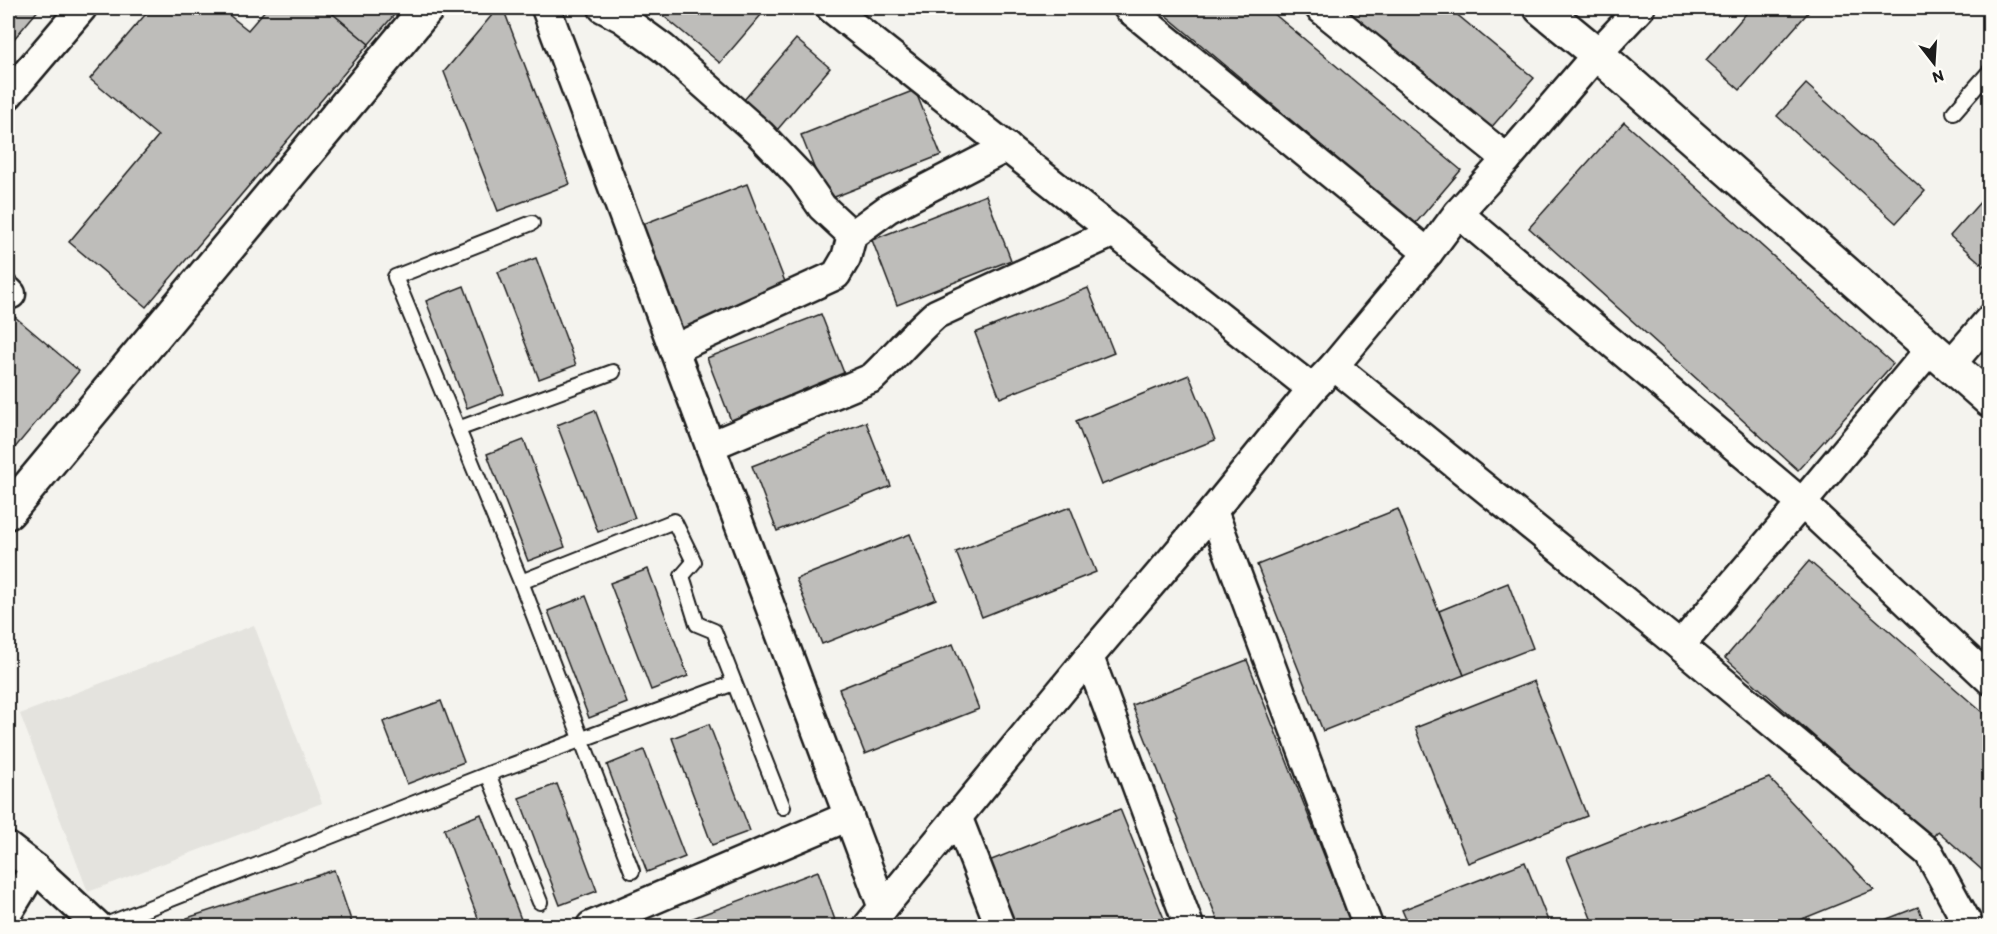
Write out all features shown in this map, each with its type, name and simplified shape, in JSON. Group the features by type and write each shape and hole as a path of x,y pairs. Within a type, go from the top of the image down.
{"street":[{"path":"8,95 82,8"},
{"path":"8,512 427,8"},
{"path":"546,8 849,816 876,917"},
{"path":"603,8 622,18 663,48 760,134 802,178 822,207 852,236"},
{"path":"831,8 1312,389"},
{"path":"1128,8 1428,253"},
{"path":"1320,8 1507,159"},
{"path":"1541,8 1597,54 1989,400"},
{"path":"876,917 1089,657 1428,253 1458,213 1640,8"},
{"path":"674,349 836,275 846,258 852,236 889,208 1007,147"},
{"path":"1458,213 1802,503 1989,680"},
{"path":"710,446 872,378 892,360 913,334 936,315 1114,232"},
{"path":"1680,646 1802,503 1941,356 1989,319"},
{"path":"1334,366 1680,646 1929,853 1969,927"},
{"path":"1213,511 1368,927"},
{"path":"1089,657 1189,927"},
{"path":"591,927 849,816"},
{"path":"957,816 1000,927"},
{"path":"8,847 35,868 98,927"},
{"path":"8,912 35,868"}],"lane":[{"path":"1954,112 1989,71"},
{"path":"532,223 395,277 521,582 632,872"},
{"path":"458,429 613,372"},
{"path":"521,582 674,521 694,562 682,576 697,624 714,631 783,807"},
{"path":"103,927 488,774 734,683"},
{"path":"488,774 540,902"}],"shaded area":[{"path":"254,625 322,803 88,892 20,714"}],"building":[{"path":"8,8 40,8 8,46"},
{"path":"151,8 220,8 248,30 267,8 326,8 369,44 146,307 69,242 158,136 90,79"},
{"path":"326,8 400,8 369,44"},
{"path":"498,8 503,8 570,184 498,211 444,72"},
{"path":"654,8 767,8 720,63"},
{"path":"1157,8 1267,8 1461,170 1415,224"},
{"path":"1331,8 1449,8 1534,78 1484,136"},
{"path":"1751,8 1812,8 1740,90 1706,60"},
{"path":"796,39 830,68 772,136 738,107"},
{"path":"1806,84 1925,191 1896,223 1777,116"},
{"path":"915,90 941,155 827,200 801,135"},
{"path":"1624,122 1893,364 1798,470 1529,228"},
{"path":"747,184 789,292 676,337 633,228"},
{"path":"1990,191 1990,260 1984,266 1950,236"},
{"path":"986,195 1011,260 897,305 872,240"},
{"path":"536,258 576,365 539,379 498,272"},
{"path":"464,286 504,394 467,408 426,301"},
{"path":"1088,288 1114,353 1000,398 975,333"},
{"path":"8,311 79,371 8,456"},
{"path":"821,314 846,378 732,423 707,358"},
{"path":"1189,375 1215,440 1101,485 1076,421"},
{"path":"595,410 635,518 598,532 557,425"},
{"path":"866,422 891,486 777,531 752,466"},
{"path":"524,440 565,547 528,561 487,454"},
{"path":"1070,507 1096,572 982,617 956,552"},
{"path":"1398,509 1464,675 1323,731 1257,565"},
{"path":"910,534 936,599 822,644 796,579"},
{"path":"1809,561 1990,719 1990,877 1938,831 1931,839 1725,658"},
{"path":"648,569 688,676 651,690 610,583"},
{"path":"1508,583 1533,648 1464,675 1439,611"},
{"path":"586,596 627,703 589,718 548,611"},
{"path":"953,644 979,709 865,754 839,689"},
{"path":"1247,660 1352,926 1220,926 1132,705"},
{"path":"1534,681 1587,816 1468,863 1415,728"},
{"path":"441,701 464,762 407,784 383,722"},
{"path":"709,724 750,831 712,845 672,738"},
{"path":"644,750 685,857 647,872 607,765"},
{"path":"1769,778 1874,890 1785,926 1594,926 1567,858"},
{"path":"557,784 597,891 560,905 519,798"},
{"path":"1120,809 1167,926 1009,926 984,863"},
{"path":"481,814 522,922 509,926 481,926 444,829"},
{"path":"1525,862 1550,926 1409,926 1402,910"},
{"path":"334,870 353,926 190,926 187,918"},
{"path":"818,871 837,926 672,926"},
{"path":"1918,907 1926,926 1869,926"}]}
